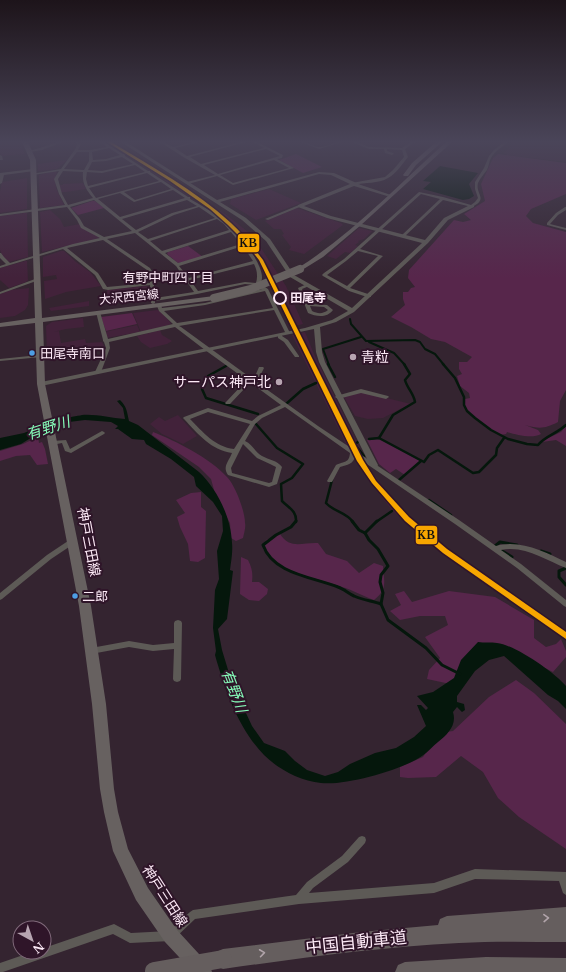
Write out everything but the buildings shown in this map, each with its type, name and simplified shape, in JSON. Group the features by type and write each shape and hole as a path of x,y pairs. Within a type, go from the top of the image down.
{"highway":[{"path":"369,940 446,926 566,917"},
{"name":"中国自動車道","path":"151,971 223,959 369,940 445,934 566,932"},
{"path":"405,972 447,968 515,966 566,968"}],"main road":[{"name":"神戸三田線","path":"33,187 41,384 51,441 73,541 91,651 107,790 120,851 142,894 171,936 204,972"},
{"name":"大沢西宮線","path":"0,321 157,305 213,296 250,288 298,268 321,256 394,187"},
{"name":"大沢西宮線","path":"387,195 397,187"},
{"name":"大沢西宮線","path":"0,325 38,318 157,305"}],"street":[{"path":"58,187 68,206 81,223 82,227 104,239 149,269 151,273 151,284 157,305 176,325 285,405 495,549 566,604"},
{"path":"87,187 95,199 178,264 187,280 197,293"},
{"path":"0,215 68,206 138,187"},
{"path":"195,187 244,219 261,233 274,249 289,272 307,285 352,311"},
{"path":"216,201 267,187"},
{"path":"267,219 346,187"},
{"path":"364,187 387,195"},
{"path":"41,384 317,327 340,318 352,311 369,296 426,242 446,218 472,206 479,201 477,187"},
{"path":"121,192 134,201 174,189 189,198 218,218 232,230 244,244 255,262 260,279 258,284"},
{"path":"369,296 347,288 324,275 357,249 420,193 472,206"},
{"path":"121,218 189,198"},
{"path":"403,236 444,198"},
{"path":"0,267 64,248 137,231 173,214 200,206"},
{"path":"300,206 329,217 426,242"},
{"path":"566,208 557,214 548,224 566,229"},
{"path":"148,240 218,218"},
{"path":"164,252 232,230"},
{"path":"178,264 244,244"},
{"path":"64,248 97,274 108,289 151,284"},
{"path":"347,288 381,256 357,249"},
{"path":"0,254 9,264"},
{"path":"187,280 255,262"},
{"path":"0,293 37,280"},
{"path":"157,305 197,293 245,283 258,284 266,288 288,333"},
{"path":"307,285 300,288 310,312 324,312 327,307 308,305"},
{"path":"157,305 205,304 266,288"},
{"path":"106,341 176,325 275,309"},
{"path":"98,312 108,345 98,372"},
{"path":"317,327 319,352 338,397 374,465"},
{"path":"280,335 280,337 286,341 297,356"},
{"path":"0,360 40,356"},
{"path":"228,403 240,390 258,376 261,368"},
{"path":"338,397 361,391 386,397"},
{"path":"243,442 249,444 260,457 278,464 279,467 275,483 269,485 230,474 228,468 236,451 254,423 260,417 285,405"},
{"path":"236,451 226,451 215,446 199,433 186,418 208,410 254,423"},
{"path":"51,441 64,441 67,450 71,451 102,433"},
{"path":"330,481 338,466 349,462 352,459 353,452"},
{"path":"0,597 49,557 73,541"},
{"path":"495,549 502,545 531,551 547,555 566,565"},
{"path":"177,679 178,623"},
{"path":"91,651 129,644 154,648 177,646"},
{"path":"299,899 310,885 345,859 362,840"},
{"path":"0,968 114,929 130,938 171,936 193,915 299,899 434,888 475,874 564,877 566,890"}],"shaded area":[{"path":"1,187 27,187 27,209 0,213"},
{"path":"39,187 56,187 64,205 40,208"},
{"path":"60,187 85,187 86,189 66,192 61,192"},
{"path":"175,187 184,187 228,216 253,236 286,286 303,324 291,327 279,302 281,301 274,287 270,288 253,250 237,231 222,218"},
{"path":"482,187 566,187 566,194 531,209 526,216 533,223 566,232 566,390 560,401 558,422 542,428 525,425 538,430 541,434 534,436 507,432 506,434 499,435 471,415 464,404 465,399 470,398 469,393 460,386 457,376 462,374 459,369 459,362 467,362 472,357 445,342 431,339 391,317 405,305 403,292 408,292 411,288 415,287 408,278 409,270 454,220 463,222 471,220 464,214 485,201"},
{"path":"269,189 301,203 256,220 230,204 231,199"},
{"path":"95,201 104,208 78,215 71,208"},
{"path":"297,208 343,225 304,254 289,250 291,247 282,235 284,234 281,229 274,229 265,221"},
{"path":"50,210 60,219 64,227 80,224 100,238 42,252 40,212"},
{"path":"27,213 28,257 9,262 3,257 0,250 0,216"},
{"path":"359,228 372,231 364,239 358,241 359,242 355,245 358,246 350,253 345,252 336,259 327,256"},
{"path":"188,246 203,257 178,263 167,254 168,252"},
{"path":"64,251 90,272 101,286 66,292 45,299 44,281 57,279 56,275 43,277 43,257"},
{"path":"27,261 28,280 26,282 9,288 0,280 0,268"},
{"path":"146,286 149,287 152,298 150,299 108,304 107,290"},
{"path":"29,288 28,305 25,310 15,316 0,318 0,294 11,290"},
{"path":"89,301 89,306 51,311 49,308"},
{"path":"157,310 160,311 171,323 169,325 141,332 133,313"},
{"path":"132,313 137,324 106,331 101,317"},
{"path":"83,318 84,327 66,329 53,332 59,331 61,343 85,339 86,343 102,342 105,348 47,356 46,326 52,322"},
{"path":"137,325 140,332 106,338 104,332"},
{"path":"160,330 162,335 172,341 167,344 150,348 141,342 137,336"},
{"path":"305,332 314,354 364,457 347,446 292,335"},
{"path":"362,392 411,404 410,406 400,409 383,418 368,419 355,416 344,397"},
{"path":"178,415 197,436 183,444 162,434 150,424 159,417 165,421"},
{"path":"566,426 566,446 556,440 542,442 561,432"},
{"path":"153,432 182,445 212,463 227,477 236,492 245,518 243,538 236,541 231,538 230,523 216,497 211,479 199,467 152,435"},
{"path":"38,437 39,443 42,442 45,449 48,464 37,465 30,455 16,456 0,461 0,451 23,444"},
{"path":"380,439 420,461 405,475 396,469 390,473 379,464 367,440"},
{"path":"356,457 364,461 380,483 407,514 425,533 444,549 442,553 413,530 392,510 369,481 355,458"},
{"path":"201,492 201,507 206,511 205,558 198,562 190,561 188,544 177,517 185,513 176,500 191,493"},
{"path":"280,534 284,539 292,544 318,543 326,554 347,561 359,573 374,563 383,566 383,589 374,600 346,588 299,574 279,564 263,549 266,540"},
{"path":"447,551 558,627 555,632 445,556"},
{"path":"241,557 248,560 252,571 252,582 259,582 268,589 267,594 259,601 249,600 240,594"},
{"path":"404,591 412,602 449,591 495,597 534,620 534,638 546,647 556,644 561,639 566,651 566,657 553,672 499,645 455,685 427,679 429,670 440,658 425,637 448,625 445,616 420,616 400,620 390,611 401,605 395,594"},
{"path":"516,680 534,693 566,724 566,849 519,817 498,798 483,772 461,756 436,777 400,777 400,767 423,757 439,733 453,731 489,697"}],"water":[{"path":"425,187 470,187 474,196 463,200 423,189"},
{"name":"有野川","path":"120,400 125,407 129,421 138,425 199,472 212,487 222,504 231,533 232,553 230,570 233,571 227,619 218,629 222,650 232,683 252,726 264,743 285,751 307,770 325,776 338,772 350,764 375,753 396,748 414,737 426,726 417,705 421,705 426,710 428,708 417,696 433,692 454,678 461,660 478,642 505,645 534,660 553,674 566,686 566,709 504,656 489,660 475,671 457,696 457,702 464,704 465,710 462,712 457,707 453,712 453,725 445,736 422,756 401,767 373,776 344,782 321,783 297,777 276,765 264,755 255,744 240,721 223,682 215,655 216,651 213,628 215,590 219,579 217,551 223,531 222,516 213,502 196,486 194,477 171,459 146,444 144,440 132,439 118,429 115,429 118,426 111,422 85,420 69,422 34,436 21,444 0,450 0,438 24,433 41,424 52,421 82,415 125,419 123,408 117,401"}],"waterway":[{"path":"350,319 351,324 366,341 415,340 420,342 425,349 435,354 444,365"},
{"path":"329,365 323,349 361,337"},
{"path":"369,342 394,353 405,365"},
{"path":"328,364 335,377"},
{"path":"379,438 393,415 415,402 405,380 410,374 404,364"},
{"path":"443,364 455,378 464,397 464,405 467,411 491,430 508,439 538,445 544,439 566,425"},
{"path":"208,376 226,366"},
{"path":"204,382 202,389 206,398 258,414"},
{"path":"286,404 303,389 316,383"},
{"path":"256,424 277,448 303,464 292,478 281,484 282,501 294,512 296,521"},
{"path":"369,439 379,438"},
{"path":"379,438 424,462 429,455 438,450 473,473 479,472 496,455 497,448 504,438"},
{"path":"358,442 355,444 364,456"},
{"path":"399,480 421,461"},
{"path":"332,480 326,503 347,516 352,521"},
{"path":"429,500 451,515"},
{"path":"376,522 392,511"},
{"path":"296,521 291,527 276,535 263,545 268,555 275,562 295,573 338,587 357,597 381,604"},
{"path":"352,521 359,530 365,533"},
{"path":"365,533 376,522"},
{"path":"365,533 369,540 378,549 388,566 381,575 380,582 383,593 381,604"},
{"path":"495,546 500,542 517,545"},
{"path":"499,549 512,557"},
{"path":"541,551 550,554"},
{"path":"566,568 559,571 559,577 566,585"},
{"path":"381,604 388,620 426,648 442,665 460,674"}],"transit line":[{"name":"KB","path":"182,187 211,208 230,224 247,241 261,260 360,461 374,482 407,519 445,551 566,636"}],"place":[{"name":"田尾寺","path":"280,298"},
{"name":"田尾寺南口","path":"32,353"},
{"name":"青粒","path":"353,357"},
{"name":"サーパス神戸北","path":"279,382"},
{"name":"二郎","path":"75,596"}],"district":[{"name":"有野中町四丁目","path":"168,277"}]}
